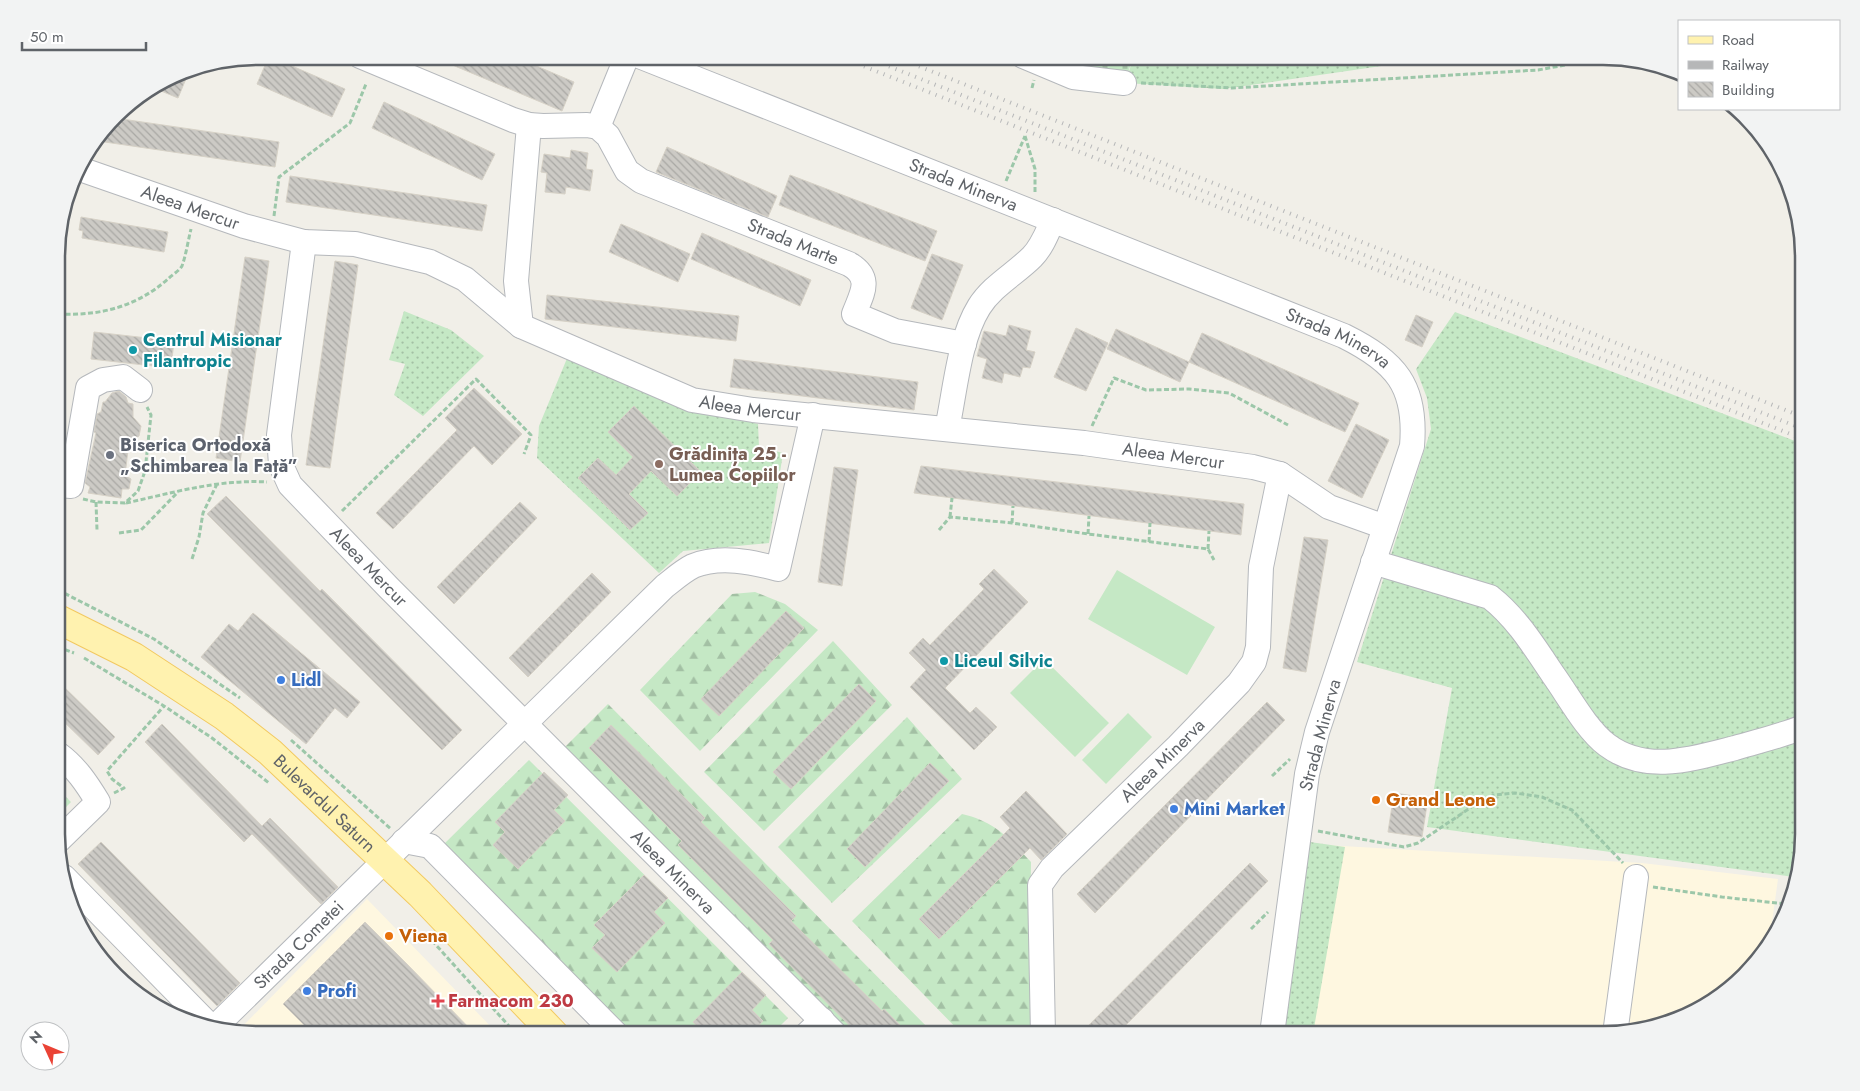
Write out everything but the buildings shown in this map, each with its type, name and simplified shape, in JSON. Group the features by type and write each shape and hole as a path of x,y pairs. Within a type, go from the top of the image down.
{"main road":[{"name":"Bulevardul Saturn","path":"65,622 134,657 224,716 270,752 385,860 546,1026"}],"street":[{"path":"382,65 513,120 529,124 587,125 598,127 623,65"},
{"name":"Strada Minerva","path":"661,65 1344,336 1365,346 1383,359 1397,374 1406,389 1413,425 1412,446 1317,732 1307,774 1298,828 1273,1026"},
{"path":"1044,65 1073,77 1124,82"},
{"path":"521,326 516,281 529,124"},
{"name":"Strada Marte","path":"598,127 608,136 627,171 641,181 858,269 864,277 864,286 854,314 895,332 964,344"},
{"name":"Aleea Mercur","path":"86,171 214,217 272,234 304,242 355,244 430,262 465,279 521,326 692,400 753,410 1084,443 1253,467 1280,474 1329,506 1385,527"},
{"path":"948,429 964,344 970,323 980,306 994,290 1032,257 1041,244 1044,217"},
{"name":"Aleea Mercur","path":"304,242 279,435 282,465 290,485 328,526 525,723 680,573 710,561 755,563 778,568 813,415"},
{"path":"65,482 88,388 103,380 122,377 140,390"},
{"name":"Aleea Minerva","path":"1043,1026 1040,886 1052,868 1226,697 1240,682 1254,662 1258,647 1261,567 1280,474"},
{"path":"1373,562 1490,597 1503,607 1520,628 1588,724 1607,744 1628,756 1639,760 1659,762 1688,760 1795,730"},
{"name":"Aleea Minerva","path":"525,723 818,1026"},
{"name":"Strada Cometei","path":"220,1022 525,723"},
{"path":"65,759 84,780 98,802 65,834"},
{"path":"404,841 430,846 608,1026"},
{"path":"1616,1026 1636,878"},
{"path":"72,886 202,1018"}],"path":[{"path":"1124,82 1242,88 1538,70 1565,65"},
{"path":"272,234 279,176 350,124 366,84"},
{"path":"999,199 1025,136 1035,168 1044,217"},
{"path":"65,314 81,315 111,310 139,300 159,287 181,268 196,210"},
{"path":"1084,443 1114,378 1146,390 1189,389 1229,393 1288,425"},
{"path":"328,526 476,379 531,435 524,454"},
{"path":"125,503 138,491 145,471 150,415 140,390"},
{"path":"65,487 84,499 96,502 125,503 218,484 251,481 269,482 282,465"},
{"path":"192,559 199,537 203,513 218,484"},
{"path":"119,533 141,530 178,492"},
{"path":"939,530 950,517 952,498"},
{"path":"96,502 96,530"},
{"path":"1012,523 1013,506"},
{"path":"1088,534 1089,516"},
{"path":"950,517 1012,523 1208,549"},
{"path":"1149,542 1150,523"},
{"path":"1210,531 1208,549 1214,560"},
{"path":"65,650 79,655 164,706 212,738 271,785"},
{"path":"98,802 124,788 112,779 107,771 164,706"},
{"path":"1298,828 1404,847 1418,843 1476,804 1494,796 1515,793 1542,797 1572,810 1636,878 1656,888 1782,903"},
{"path":"422,929 509,1026"}],"shaded area":[{"path":"1307,844 1642,863 1778,879 1772,925 1763,941 1747,961 1710,994 1665,1016 1615,1026 1277,1026"},
{"path":"367,899 490,1026 245,1026 243,1026"}],"green space":[{"path":"1081,65 1131,65 1124,83"},
{"path":"1131,65 1388,65 1223,89 1125,83"},
{"path":"404,311 451,330 484,356 423,416 394,395 405,364 389,360"},
{"path":"1455,312 1795,441 1795,846 1790,876 1427,827 1452,688 1357,662 1431,429 1427,398 1416,369"},
{"path":"568,356 686,406 758,424 759,447 783,453 769,543 683,551 659,573 537,458 539,426"},
{"path":"1117,570 1215,627 1187,675 1088,619"},
{"path":"755,592 785,604 818,630 700,751 640,690 732,594"},
{"path":"833,641 892,705 764,831 704,772"},
{"path":"1044,659 1109,723 1075,757 1010,693"},
{"path":"608,704 926,1026 836,1026 563,749"},
{"path":"1128,713 1152,737 1106,784 1082,760"},
{"path":"907,717 962,779 832,903 778,847"},
{"path":"529,760 788,1018 780,1026 620,1026 442,846"},
{"path":"65,796 71,802 65,808"},
{"path":"962,814 974,817 993,826 1008,838 1031,862 1030,952 1033,1026 954,1026 852,921"},
{"path":"1303,841 1345,847 1314,1026 1282,1026"}],"railway":[{"path":"861,65 1795,436"},
{"path":"886,65 1795,426"},
{"path":"916,65 1795,414"}],"place":[{"name":"Centrul Misionar Filantropic","path":"133,350"},
{"name":"Biserica Ortodoxă „Schimbarea la Față”","path":"110,455"},
{"name":"Grădinița 25 - Lumea Copiilor","path":"659,464"},
{"name":"Liceul Silvic","path":"944,661"},
{"name":"Lidl","path":"281,680"},
{"name":"Grand Leone","path":"1376,800"},
{"name":"Mini Market","path":"1174,809"},
{"name":"Viena","path":"389,936"},
{"name":"Profi","path":"307,991"},
{"name":"Farmacom 230","path":"438,1001"}]}
